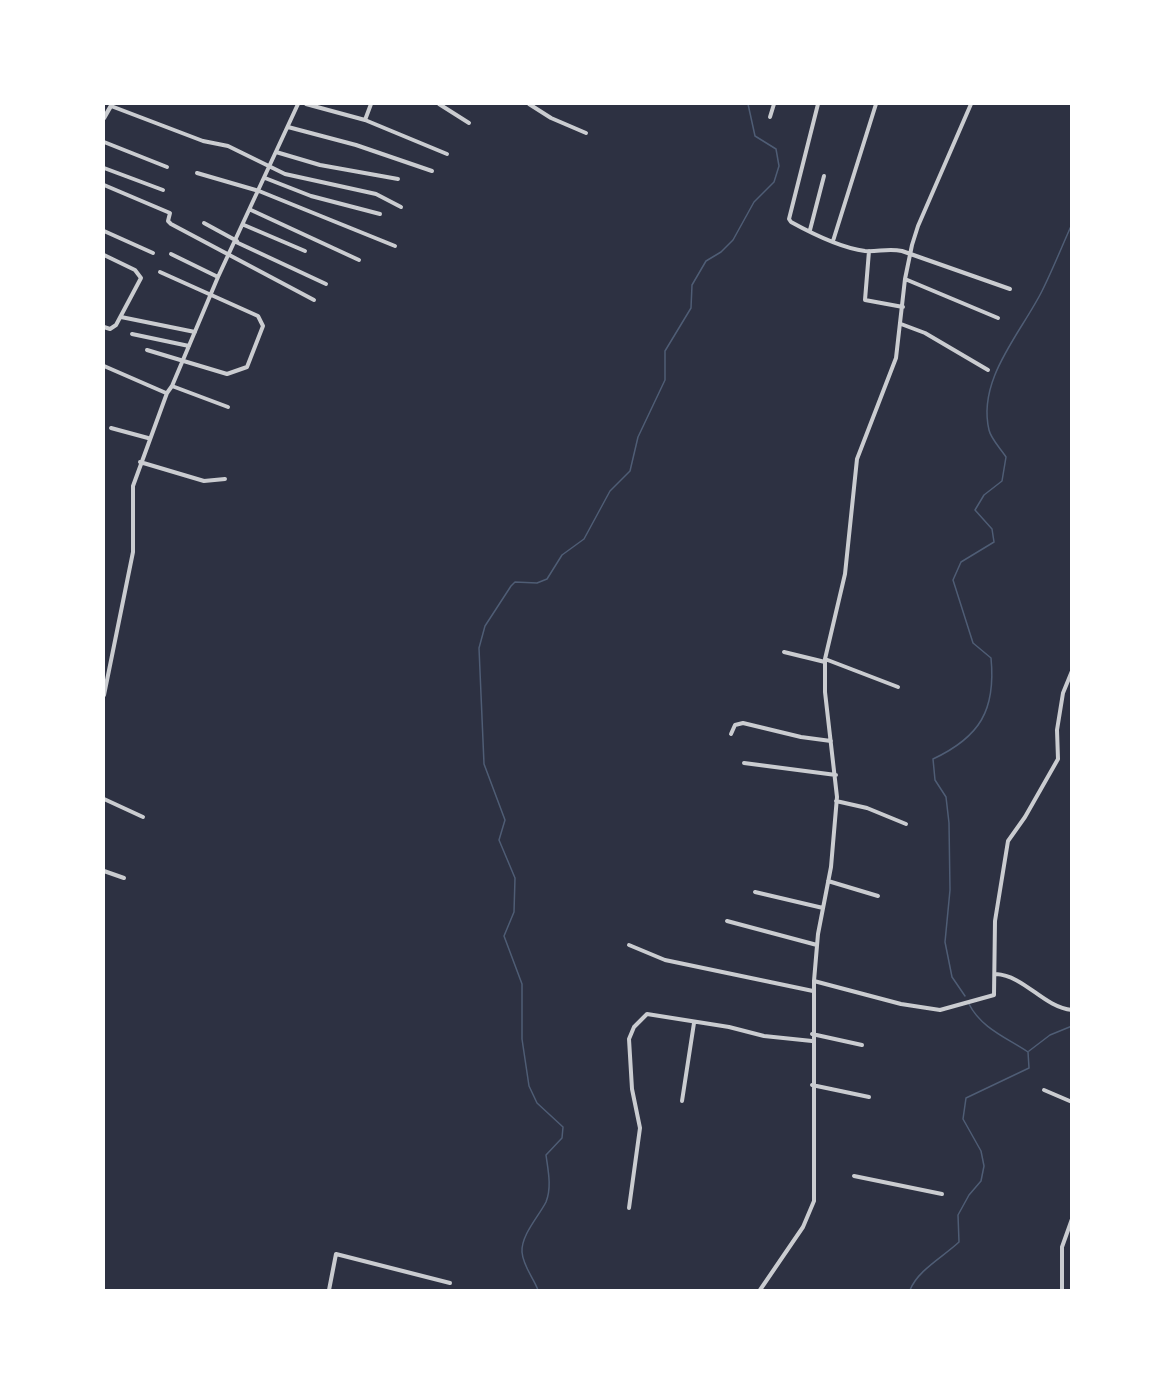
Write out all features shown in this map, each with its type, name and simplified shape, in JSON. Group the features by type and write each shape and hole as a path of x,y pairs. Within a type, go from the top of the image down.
{"street":[{"path":"104,118 112,104 203,141 228,146 285,174 376,194 401,207"},
{"path":"104,695 133,552 133,486 140,462 166,393 172,386 218,276 251,210 298,104"},
{"path":"306,104 365,120 447,154"},
{"path":"365,120 371,104"},
{"path":"439,104 469,123"},
{"path":"529,104 551,118 586,133"},
{"path":"770,117 774,104"},
{"path":"818,104 789,219 794,224 833,241 869,251 888,248 1010,289"},
{"path":"833,241 876,104"},
{"path":"760,1290 803,1227 814,1201 813,991 836,801 836,775 825,692 825,660 846,574 857,459 863,437 888,384 901,324 905,279 918,226 971,104"},
{"path":"288,127 356,144 432,171"},
{"path":"104,142 167,167"},
{"path":"276,152 320,165 398,178"},
{"path":"104,168 163,190"},
{"path":"197,173 259,191 395,246"},
{"path":"810,230 824,176"},
{"path":"265,178 311,196 380,214"},
{"path":"104,185 170,213 169,224 314,300"},
{"path":"251,210 359,260"},
{"path":"204,223 236,242 326,284"},
{"path":"244,225 304,251"},
{"path":"104,231 153,253"},
{"path":"869,251 865,300 903,307"},
{"path":"171,254 218,276"},
{"path":"104,255 135,270 141,278 113,328 104,327"},
{"path":"147,350 227,374 247,367 263,326 261,318 160,272"},
{"path":"905,279 998,318"},
{"path":"121,317 195,332"},
{"path":"901,324 926,333 988,369"},
{"path":"132,334 189,346"},
{"path":"104,366 166,393"},
{"path":"172,386 228,406"},
{"path":"111,428 148,438"},
{"path":"140,462 204,481 225,478"},
{"path":"784,652 825,660 898,687"},
{"path":"814,981 901,1004 940,1010 994,995 995,921 1008,841 1025,817 1058,759 1057,730 1063,693 1071,671"},
{"path":"731,734 735,725 743,723 801,737 831,741"},
{"path":"744,763 836,775"},
{"path":"104,799 143,817"},
{"path":"836,801 867,808 906,824"},
{"path":"104,871 124,878"},
{"path":"828,881 878,896"},
{"path":"755,892 823,908"},
{"path":"727,921 817,945"},
{"path":"629,945 665,960 813,991"},
{"path":"996,974 1015,979 1061,1007 1071,1010"},
{"path":"629,1208 640,1128 632,1089 630,1035 634,1027 650,1013 764,1036 812,1041"},
{"path":"682,1101 694,1023"},
{"path":"812,1034 862,1045"},
{"path":"812,1085 869,1097"},
{"path":"1044,1090 1071,1102"},
{"path":"854,1176 942,1194"},
{"path":"1062,1290 1062,1246 1071,1219"},
{"path":"329,1290 336,1254 450,1283"}],"waterway":[{"path":"538,1290 524,1262 522,1246 527,1232 546,1202 549,1184 546,1155 562,1138 563,1127 537,1103 529,1086 522,1039 522,984 504,936 514,912 515,878 499,840 505,820 484,764 479,648 485,626 511,586 515,582 537,583 547,579 562,555 584,539 610,491 630,471 638,437 665,380 665,351 691,308 692,285 706,261 721,252 733,240 754,202 774,182 779,166 776,149 755,136 748,104"},
{"path":"965,996 952,977 945,942 950,890 949,823 946,797 935,780 933,759 963,741 982,720 991,693 992,676 991,658 973,643 953,580 961,562 994,542 992,529 975,510 984,495 1002,481 1006,457 989,430 987,411 989,393 1003,357 1042,291 1072,224"},
{"path":"910,1290 925,1270 959,1242 958,1215 969,1195 981,1181 984,1166 981,1151 963,1119 966,1098 1029,1068 1028,1052 987,1026 969,1004"},
{"path":"1029,1051 1050,1035 1072,1026"}]}
